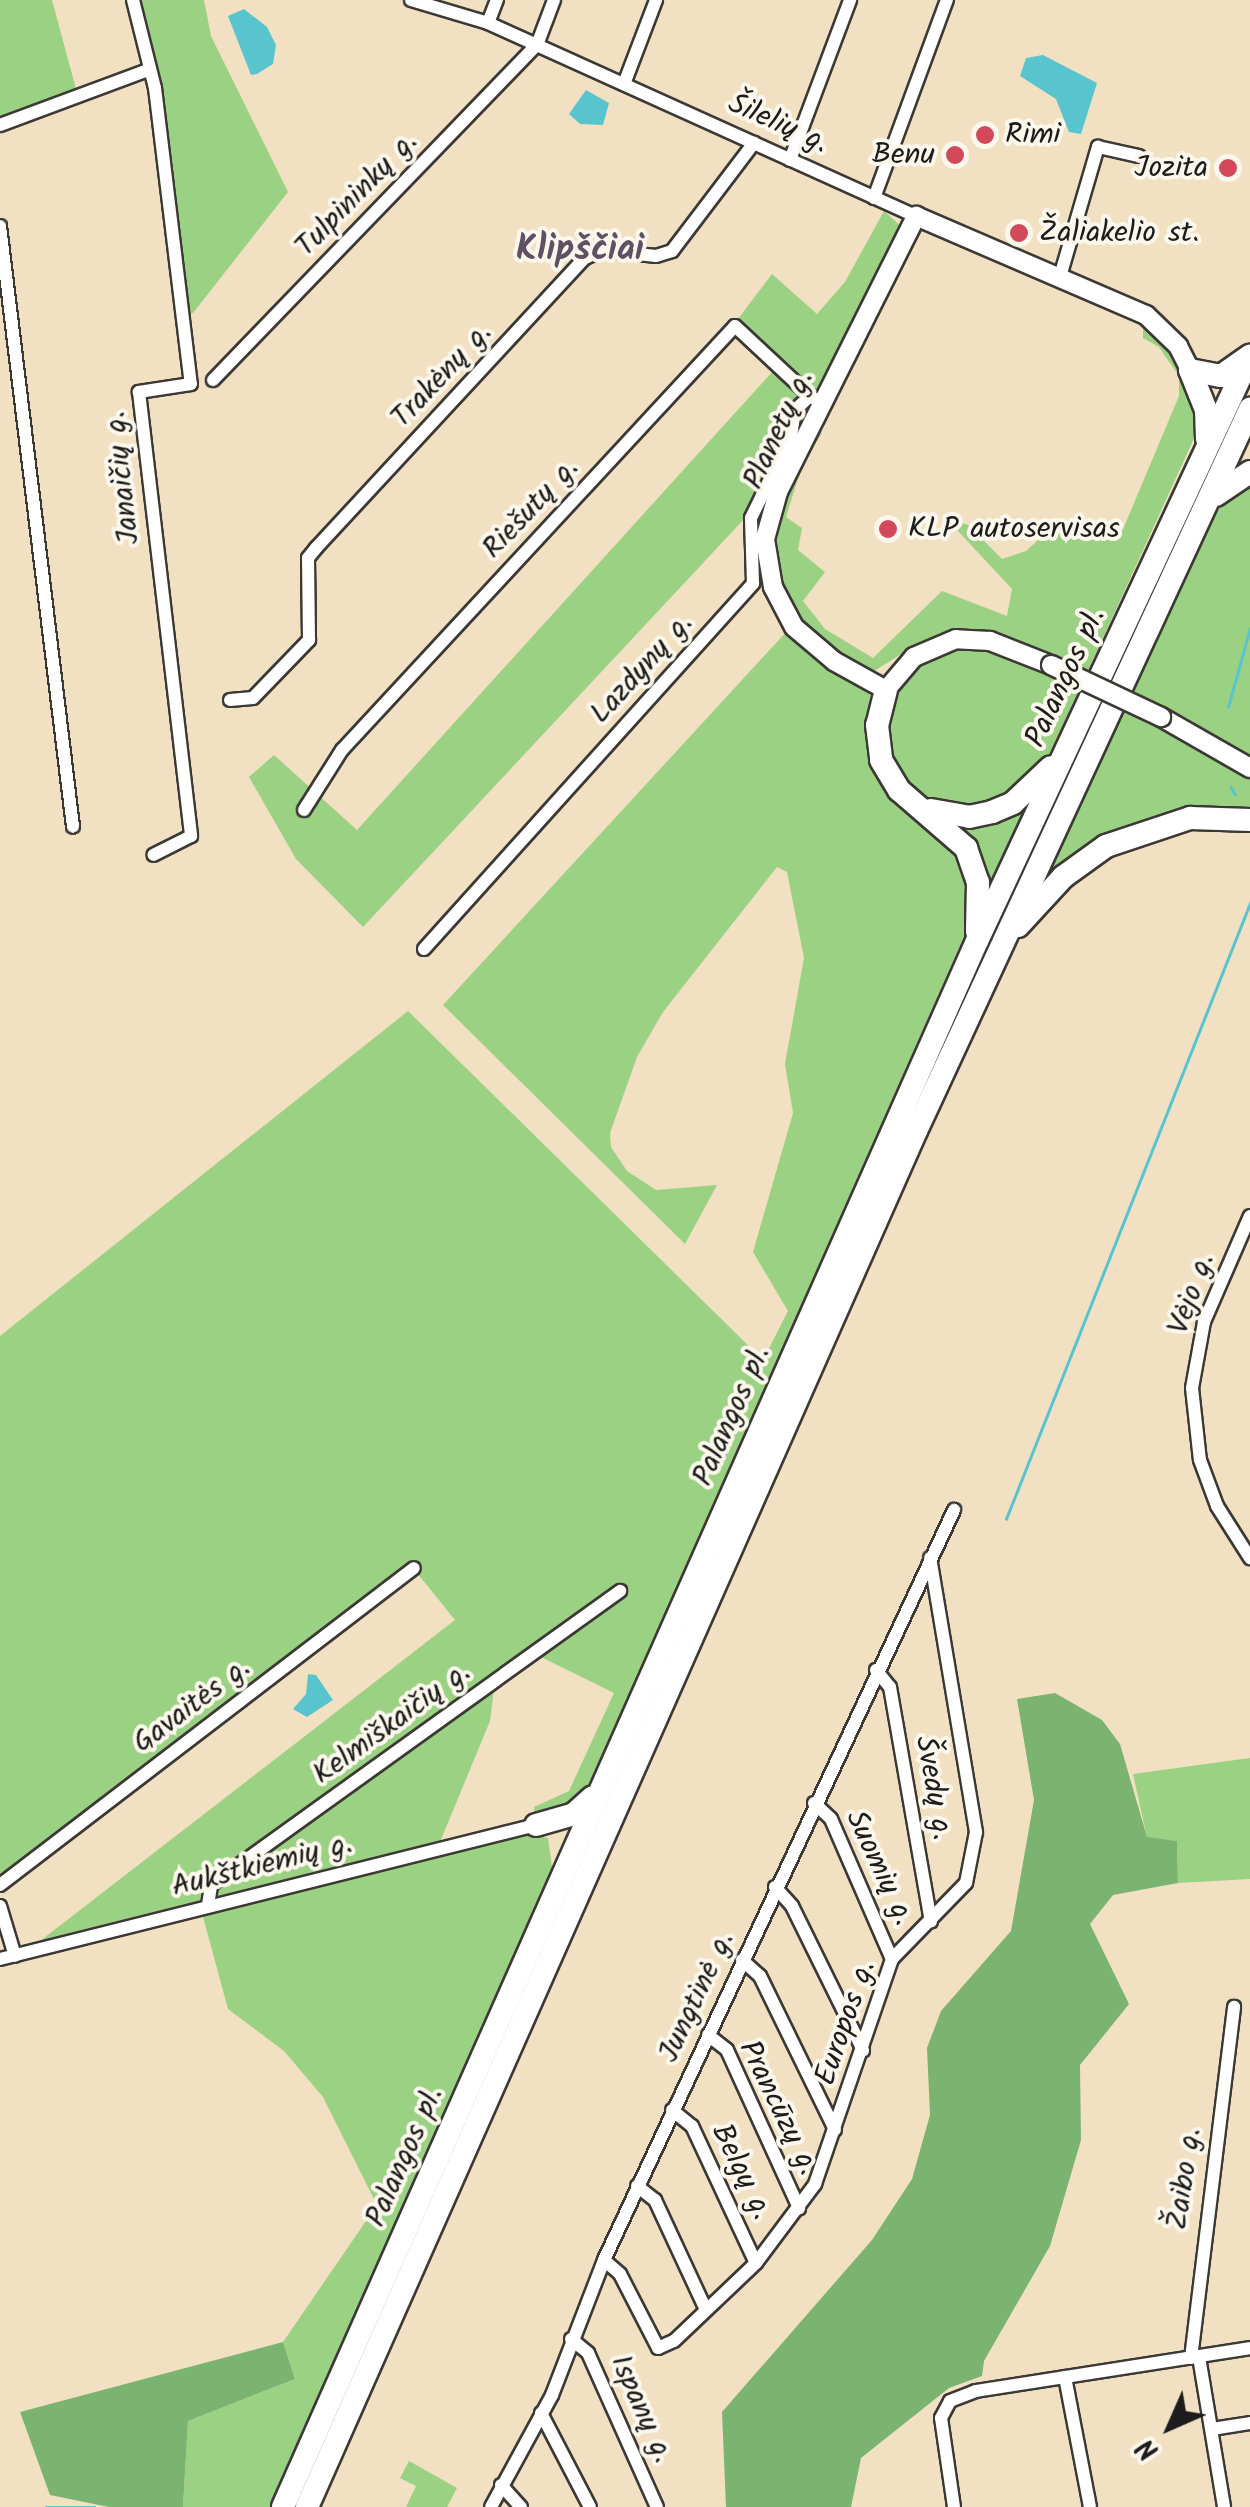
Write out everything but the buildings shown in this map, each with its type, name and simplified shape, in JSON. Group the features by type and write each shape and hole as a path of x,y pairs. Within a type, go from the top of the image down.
{"highway":[{"path":"1190,370 1221,376 1250,356"},
{"name":"Palangos pl.","path":"307,2507 988,945 1064,754 1250,356"},
{"path":"1190,370 1206,410 1206,449"},
{"name":"Palangos pl.","path":"282,2507 599,1792 988,945 1250,409"},
{"path":"1203,509 1232,478 1250,472"},
{"path":"886,690 877,725 882,760 899,790 951,830 971,859 988,945"},
{"path":"922,808 969,817 992,812 1030,790 1064,754"},
{"path":"988,945 1062,877 1106,846 1190,818 1250,820"},
{"path":"536,1825 574,1814 599,1792"},
{"path":"536,1825 558,1842 561,1877"}],"main road":[{"name":"Šilelių g.","path":"916,216 1146,315 1178,346 1190,370"},
{"name":"Planetų g.","path":"886,690 803,637 770,576 766,538 772,508 815,400 916,216"},
{"path":"886,690 914,657 956,639 990,641 1161,717 1250,768"}],"street":[{"name":"Janaičių g.","path":"133,0 148,70 190,384 139,392 191,836 152,855"},
{"name":"Šilelių g.","path":"410,0 488,23 916,216"},
{"path":"488,23 497,0"},
{"path":"537,45 554,0"},
{"path":"624,84 656,0"},
{"path":"790,160 850,0"},
{"path":"874,198 947,0"},
{"name":"Tulpininkų g.","path":"213,380 537,45"},
{"path":"0,125 148,70"},
{"name":"Trakėnų g.","path":"230,700 253,698 309,640 308,558 316,547 585,258 602,250 656,256 672,250 754,143"},
{"path":"1059,280 1098,147 1140,156"},
{"path":"0,226 73,827"},
{"name":"Riešutų g.","path":"304,810 342,750 735,326 815,400"},
{"name":"Lazdynų g.","path":"424,950 753,583 751,518 791,436 796,410 815,400"},
{"name":"Vėjo g.","path":"1250,1216 1204,1322 1192,1388 1200,1460 1217,1506 1250,1558"},
{"name":"Jungtinė g.","path":"491,2507 541,2413 672,2110 954,1510"},
{"name":"Europos g.","path":"604,2260 620,2274 658,2348 666,2348 756,2263 799,2208 835,2130 892,1959 966,1883 976,1832 930,1558"},
{"name":"Gavaitės g.","path":"0,1884 414,1568"},
{"name":"Kelmiškaičių g.","path":"208,1904 211,1885 620,1591"},
{"name":"Švedų g.","path":"876,1670 890,1687 932,1921"},
{"name":"Suomių g.","path":"814,1803 831,1819 892,1959"},
{"name":"Aukštkiemių g.","path":"0,1960 208,1904 536,1825"},
{"path":"774,1887 792,1906 863,2050"},
{"path":"0,1906 15,1956"},
{"path":"742,1960 760,1976 835,2130"},
{"name":"Žaibo g.","path":"1224,2507 1212,2429 1195,2358 1234,2007"},
{"name":"Prancūzų g.","path":"708,2035 727,2050 799,2208"},
{"name":"Belgų g.","path":"672,2110 692,2126 756,2263"},
{"path":"638,2186 655,2200 706,2310"},
{"name":"Ispanų g.","path":"571,2339 588,2353 657,2507"},
{"path":"954,2507 941,2418 950,2401 1065,2376 1250,2348"},
{"path":"1065,2376 1090,2507"},
{"path":"541,2413 590,2507"},
{"path":"1212,2429 1250,2422"},
{"path":"500,2486 521,2507"}],"green space":[{"path":"0,0 52,0 76,89 0,117"},
{"path":"140,0 204,0 211,36 288,192 193,313 187,313 158,77"},
{"path":"884,211 903,228 821,392 794,400 746,517 363,927 296,859 249,777 274,755 357,830 783,360 738,319 772,274 817,314 845,282"},
{"path":"1143,321 1178,355 1201,423 1088,671 1018,642 956,631 922,641 871,673 813,640 788,607 773,563 785,492 817,428 822,433 802,466 786,517 802,528 798,550 825,572 803,601 825,629 873,658 942,591 1007,616 1012,589 944,516 968,525 1002,559 1026,551 1047,532 1121,534 1179,396 1179,376 1159,347 1143,338"},
{"path":"1250,478 1250,760 1187,718 1130,692 1222,498"},
{"path":"788,630 829,665 870,687 871,741 963,854 972,918 584,1796 577,1806 535,1817 534,1807 569,1791 614,1693 541,1657 494,1689 490,1721 440,1842 40,1941 455,1620 409,1563 0,1880 0,1336 408,1011 763,1360 788,1311 753,1252 793,1113 785,1064 804,958 787,872 777,867 663,1012 637,1057 610,1133 611,1147 627,1171 656,1190 717,1185 685,1244 443,1005"},
{"path":"946,647 985,647 1081,689 1045,763 994,807 941,808 912,792 885,745 885,712 905,672"},
{"path":"1123,708 1190,739 1250,778 1250,813 1167,816 1034,897"},
{"path":"1038,789 985,904 946,820"},
{"path":"1055,1693 1102,1720 1120,1744 1147,1837 1177,1841 1178,1883 1113,1895 1090,1924 1129,2004 1080,2065 1081,2140 1050,2246 984,2361 982,2376 949,2388 861,2458 851,2507 726,2507 722,2412 872,2240 912,2179 930,2115 927,2048 941,2011 1011,1931 1034,1800 1017,1699"},
{"path":"1250,1758 1250,1879 1178,1883 1177,1841 1147,1838 1133,1774"},
{"path":"524,1832 548,1838 552,1867 270,2507 183,2507 188,2421 295,2379 283,2342 377,2205 323,2097 284,2051 228,2009 202,1913"},
{"path":"283,2342 295,2379 188,2421 183,2507 109,2507 50,2495 20,2412"},
{"path":"409,2461 457,2488 447,2507 406,2507 416,2486 400,2478"}],"water":[{"path":"244,9 267,27 276,45 273,64 251,75 228,16"},
{"path":"1043,55 1097,83 1081,134 1069,132 1056,99 1020,76 1026,58"},
{"path":"586,90 609,103 603,125 580,124 569,114"},
{"path":"308,1674 316,1675 333,1700 307,1717 293,1709 306,1694"}],"waterway":[{"path":"1228,707 1250,628"},
{"path":"1231,787 1235,794"},
{"path":"1006,1519 1250,903"},
{"path":"46,2507 95,2507"}],"place":[{"name":"Rimi","path":"985,135"},
{"name":"Benu","path":"955,155"},
{"name":"Jozita","path":"1228,168"},
{"name":"Žaliakelio st.","path":"1019,233"},
{"name":"KLP autoservisas","path":"888,529"}],"district":[{"name":"Klipščiai","path":"580,250"}]}
